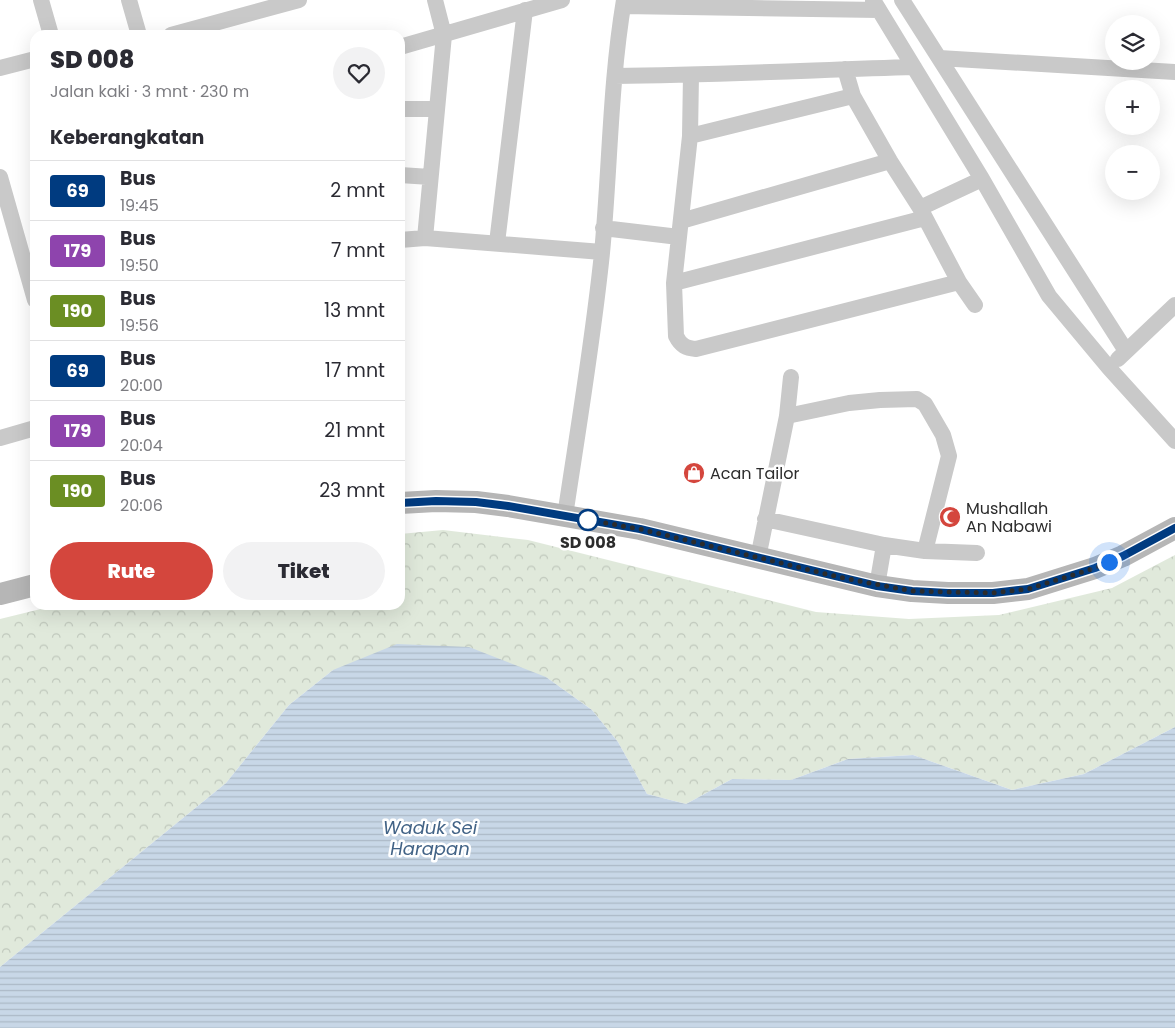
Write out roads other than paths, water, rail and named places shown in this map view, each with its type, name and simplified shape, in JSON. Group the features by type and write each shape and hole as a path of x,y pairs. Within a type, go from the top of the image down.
{"main road":[{"path":"405,503 476,502 508,506 640,529 877,586 912,591 948,593 993,593 1028,589 1095,568 1123,556 1175,528"},
{"path":"0,594 30,586"}],"street":[{"path":"41,0 50,30"},
{"path":"128,0 138,30"},
{"path":"219,29 272,4 299,0"},
{"path":"425,238 444,35 435,0"},
{"path":"405,46 562,0"},
{"path":"902,0 1126,351"},
{"path":"565,516 591,345 602,252 615,76 624,3 876,5 982,179 1050,296 1109,368 1175,441"},
{"path":"497,243 525,10"},
{"path":"939,58 1175,72"},
{"path":"0,68 30,60"},
{"path":"615,76 914,67"},
{"path":"845,69 853,96 922,213 959,282 974,304"},
{"path":"691,75 690,136 674,283 676,336 680,344 686,348 696,349 959,282"},
{"path":"690,136 853,96"},
{"path":"405,108 436,110"},
{"path":"681,221 890,161"},
{"path":"405,175 430,177"},
{"path":"0,177 30,262"},
{"path":"674,283 922,213 982,179"},
{"path":"603,228 679,237"},
{"path":"405,240 425,238 602,252"},
{"path":"1109,368 1175,305"},
{"path":"758,558 787,416 791,377"},
{"path":"787,416 880,400 917,399 925,404 943,435 949,456 925,551"},
{"path":"0,438 30,429"},
{"path":"765,519 884,545 925,551 977,553"},
{"path":"877,586 884,545"}],"water":[{"name":"Waduk Sei Harapan","path":"397,644 469,647 546,677 592,710 618,742 647,794 686,804 732,779 791,780 848,759 913,755 1012,790 1084,774 1175,727 1175,1028 0,1028 0,967 226,783 289,705 333,670"}],"place":[{"name":"Acan Tailor","path":"694,473"},
{"name":"Mushallah An Nabawi","path":"950,517"},
{"name":"SD 008","path":"588,520"}]}
